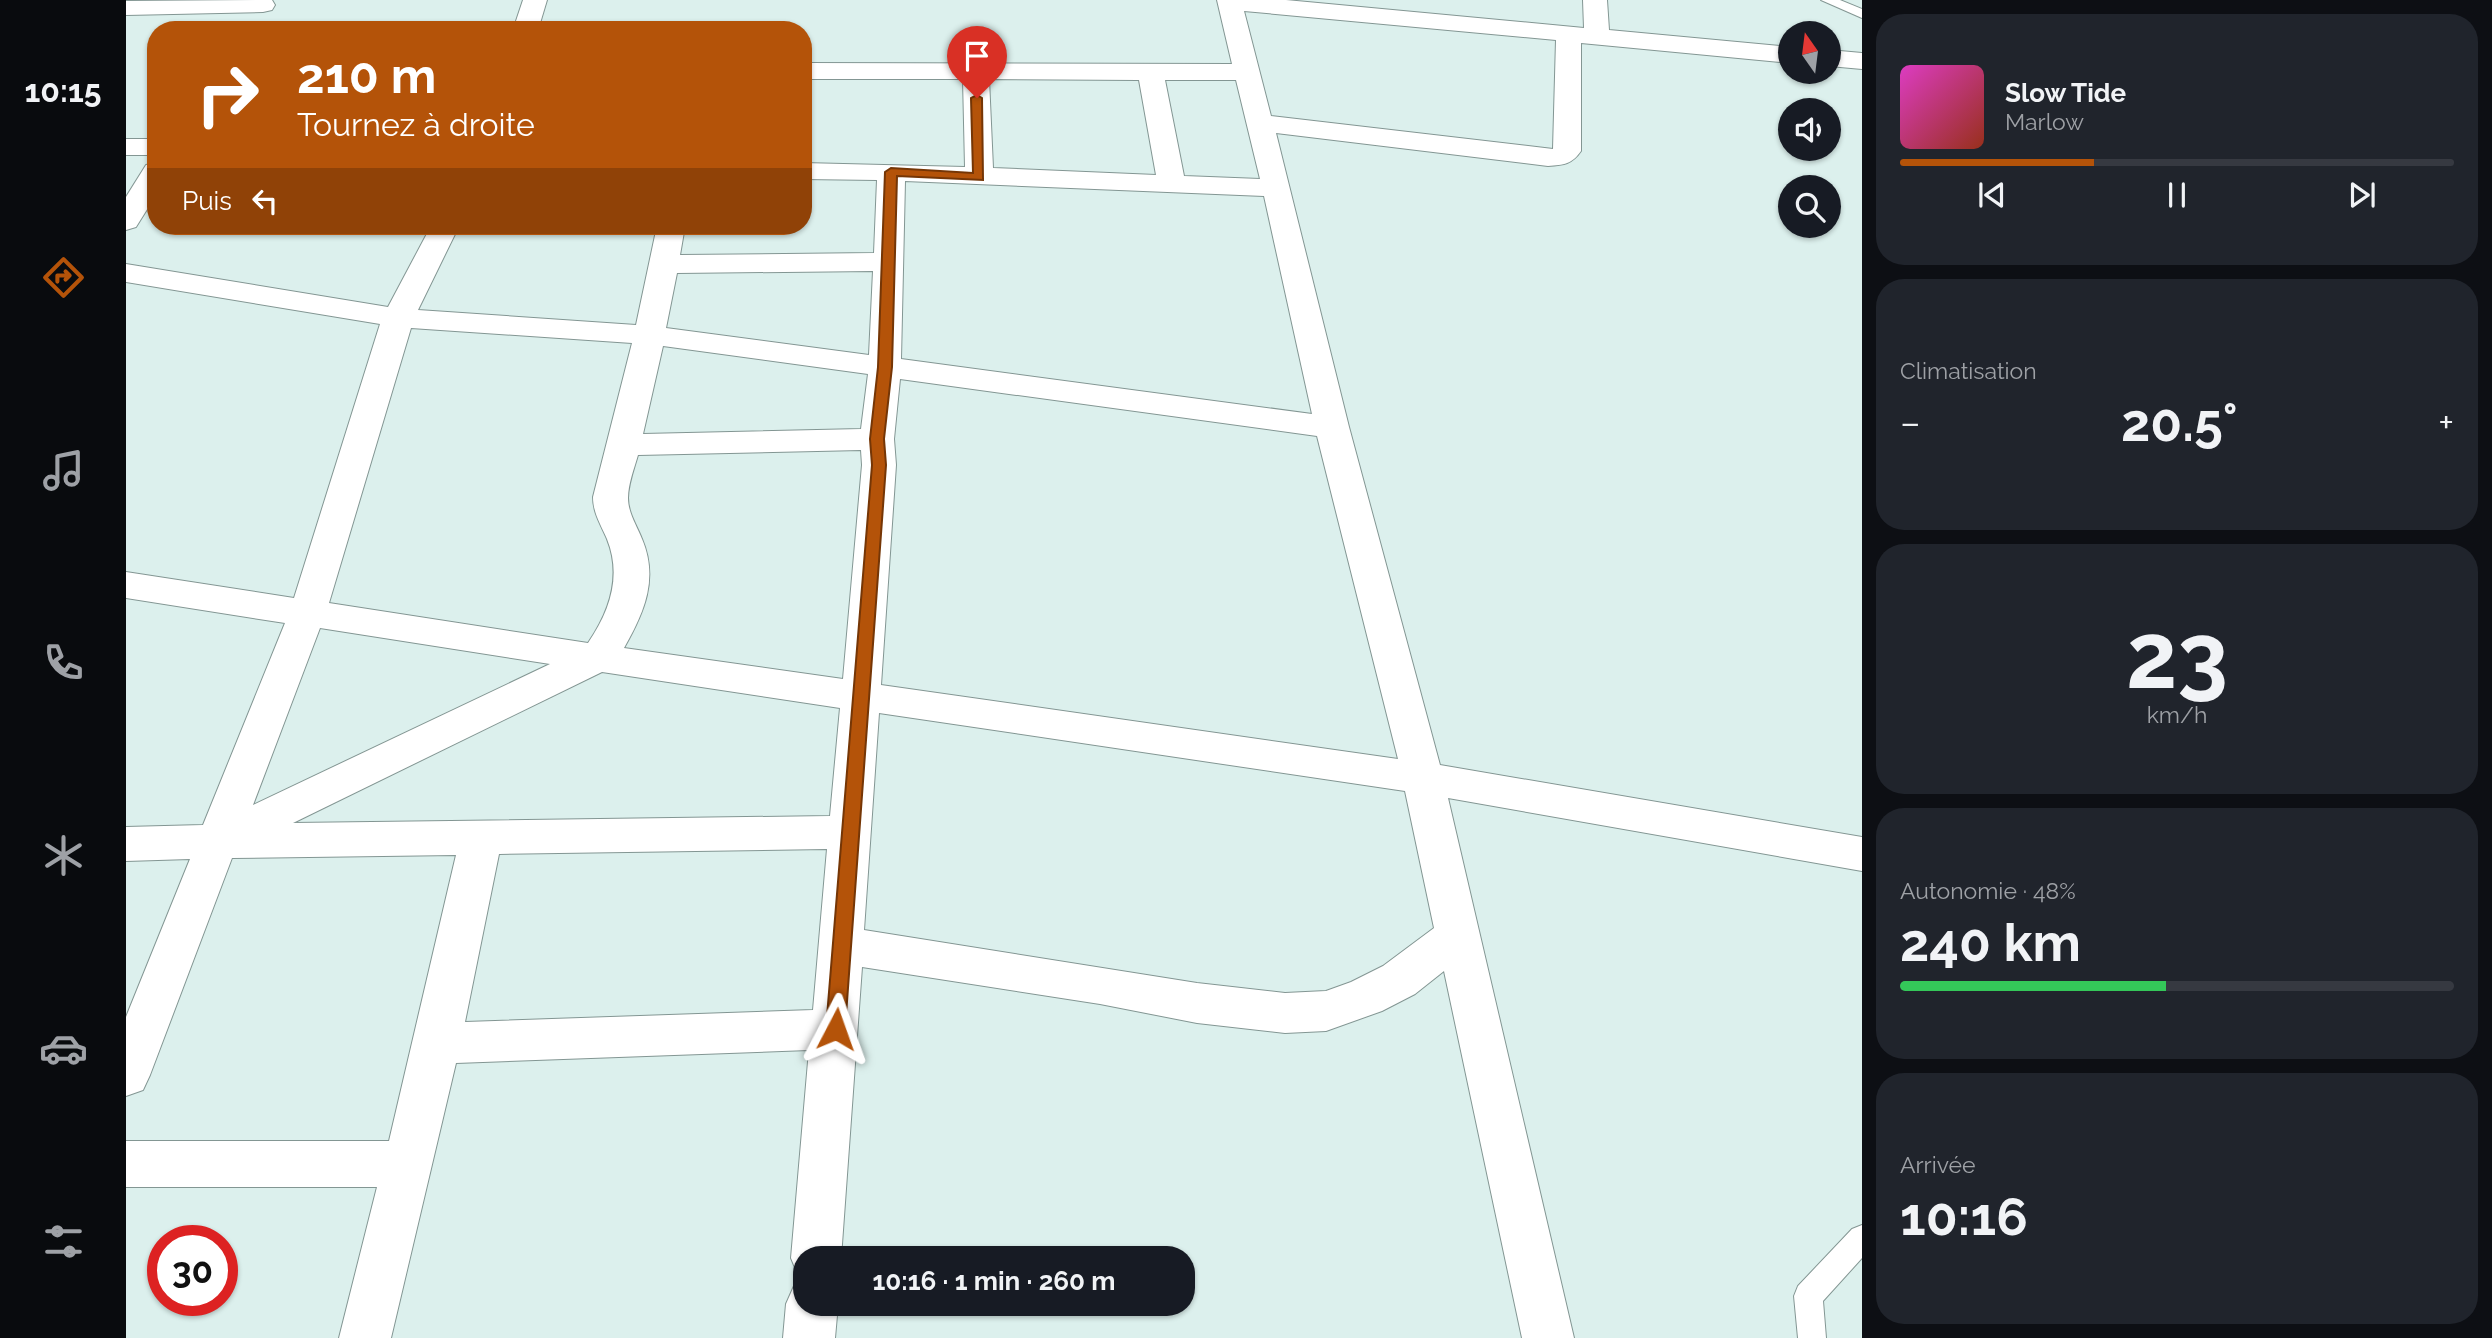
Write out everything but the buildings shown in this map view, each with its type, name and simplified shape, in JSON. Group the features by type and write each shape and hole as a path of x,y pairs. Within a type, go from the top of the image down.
{"street":[{"path":"528,21 535,0"},
{"path":"1595,0 1597,36"},
{"path":"1548,1338 1423,778 1332,427 1229,1 1778,54"},
{"path":"126,8 265,3"},
{"path":"253,21 265,3"},
{"path":"1260,124 1548,158 1562,157 1567,151 1569,34"},
{"path":"1841,59 1862,61"},
{"path":"812,71 1248,72"},
{"path":"976,72 979,177"},
{"path":"1151,72 1172,184"},
{"path":"126,147 147,147"},
{"path":"812,171 1276,188"},
{"path":"817,1246 879,465 877,439 885,367 891,172"},
{"path":"126,221 147,186"},
{"path":"126,1075 308,611 398,318 440,235"},
{"path":"217,841 598,658 618,628 632,594 632,570 628,551 626,542 614,522 610,494 624,445 669,235"},
{"path":"663,264 887,261"},
{"path":"126,273 398,318 648,335 1332,427"},
{"path":"624,445 877,439"},
{"path":"126,585 308,611 598,658 1423,778 1862,854"},
{"path":"126,844 850,832"},
{"path":"365,1338 438,1043 481,839"},
{"path":"842,945 1100,985 1197,1003 1285,1013 1326,1011 1366,997 1399,980 1458,935"},
{"path":"438,1043 836,1029"},
{"path":"126,1164 407,1164"},
{"path":"810,1338 811,1316"}],"lane":[{"path":"1828,0 1862,14"},
{"path":"1812,1338 1808,1296 1862,1238"}],"route":[{"path":"836,1029 879,465 877,439 885,367 891,172 979,177 977,98"}]}
